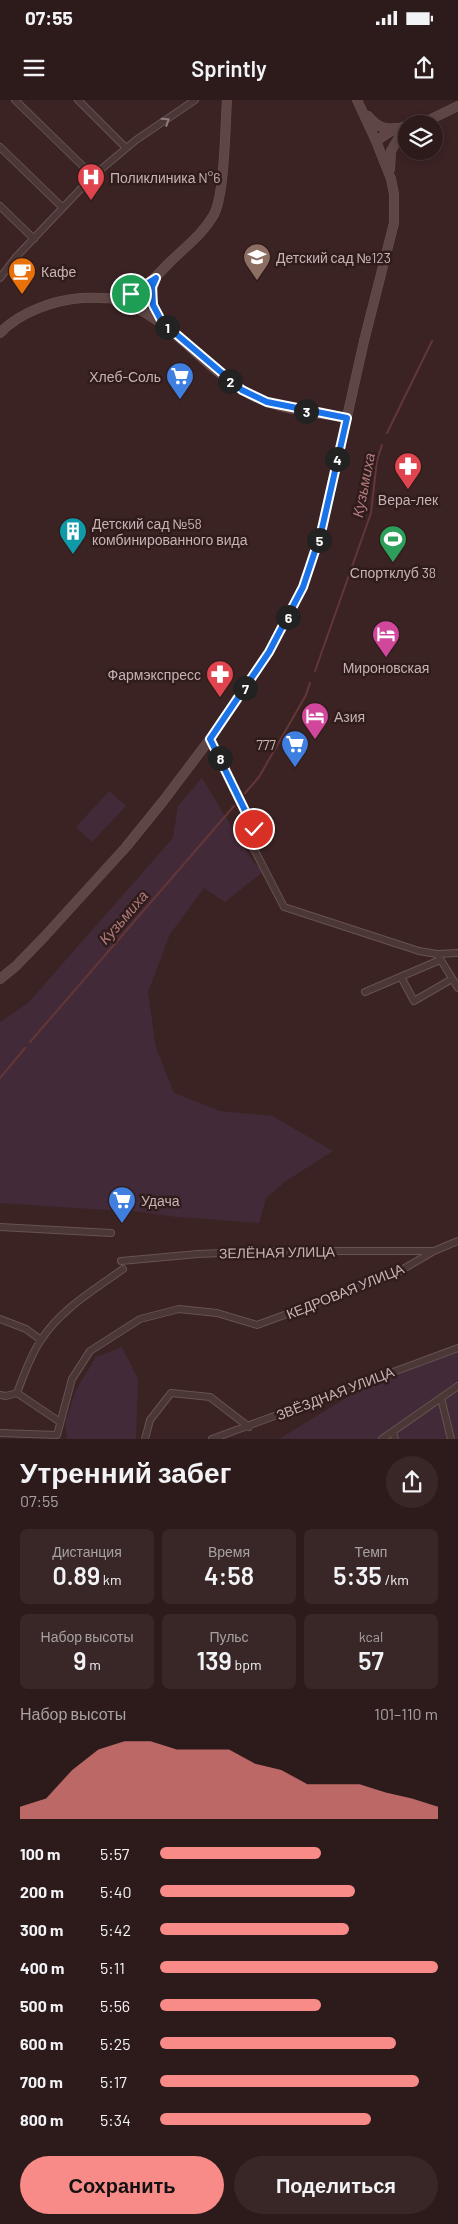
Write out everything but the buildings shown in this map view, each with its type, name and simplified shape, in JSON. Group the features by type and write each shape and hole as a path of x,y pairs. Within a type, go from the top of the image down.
{"main road":[{"path":"106,299 131,294 156,278 206,228 218,206 227,100"},
{"path":"359,104 372,122 380,127 398,130"},
{"path":"0,979 16,966 45,936 126,847 164,800 210,739 269,652 303,587 321,533 394,223 394,194 391,179 359,104"},
{"path":"439,115 458,106"},
{"path":"376,141 388,141 398,134"},
{"path":"391,179 391,151 398,139"},
{"path":"156,278 152,287 153,305 163,324"},
{"path":"1,330 31,312 52,304 85,298 106,299 136,308 163,324 218,372 255,397 278,405 347,418"}],"street":[{"path":"15,100 93,176"},
{"path":"78,100 126,148"},
{"path":"0,278 2,268 34,239 93,176 136,140 195,100"},
{"path":"0,147 62,207"},
{"path":"0,206 34,239"},
{"path":"210,739 254,829 254,849 284,907 439,957 458,988"},
{"path":"365,992 401,977 439,957 458,953"},
{"path":"401,977 414,1001 452,979"},
{"path":"0,1227 111,1233"},
{"name":"КЕДРОВАЯ УЛИЦА","path":"60,1422 72,1379 90,1351 140,1319 179,1309 216,1313 258,1325 393,1275 434,1251 458,1241"},
{"name":"ЗЕЛЁНАЯ УЛИЦА","path":"121,1261 198,1254 271,1251 434,1251"},
{"path":"17,1393 30,1359 53,1324 71,1307 123,1269"},
{"path":"0,1319 26,1329 41,1340"},
{"name":"ЗВЁЗДНАЯ УЛИЦА","path":"212,1439 458,1348"},
{"path":"382,1439 458,1386"},
{"path":"0,1395 6,1396 17,1393 60,1422 57,1435 0,1433"},
{"path":"145,1439 150,1420 171,1393 210,1397 249,1426"},
{"path":"441,1398 451,1439"},
{"path":"393,1432 395,1439"}],"shaded area":[{"path":"202,778 253,862 264,871 225,902 204,888 170,934 148,992 156,1048 174,1093 220,1111 272,1116 333,1151 286,1181 266,1198 259,1223 177,1217 133,1211 132,1209 123,1209 123,1211 0,1203 0,1022 28,1003 173,838 178,806"},
{"path":"109,791 126,806 92,842 76,827"},
{"path":"122,1347 138,1379 136,1439 67,1439 65,1423 76,1390 96,1357"},
{"path":"458,1351 458,1439 279,1439 361,1389"}],"waterway":[{"name":"Кузьмиха","path":"387,433 432,341"},
{"name":"Кузьмиха","path":"315,671 371,513 377,460 382,445"},
{"name":"Кузьмиха","path":"245,793 259,777 306,695 310,683"},
{"name":"Кузьмиха","path":"30,1042 234,806"},
{"name":"Кузьмиха","path":"0,1078 25,1048"}],"place":[{"name":"Поликлиника N°6","path":"91,201"},
{"name":"Детский сад №123","path":"257,281"},
{"name":"Кафе","path":"22,295"},
{"name":"Хлеб-Соль","path":"180,400"},
{"name":"Вера-лек","path":"408,490"},
{"name":"Детский сад №58 комбинированного вида","path":"73,555"},
{"name":"Спортклуб 38","path":"393,563"},
{"name":"Мироновская","path":"386,658"},
{"name":"Фармэкспресс","path":"220,698"},
{"name":"Азия","path":"315,740"},
{"name":"777","path":"295,768"},
{"name":"Удача","path":"122,1224"}],"route":[{"path":"131,294 156,278 152,287 153,305 163,324 218,372 242,390 278,405 347,418 321,533 303,587 269,652 210,739 254,829"}]}
